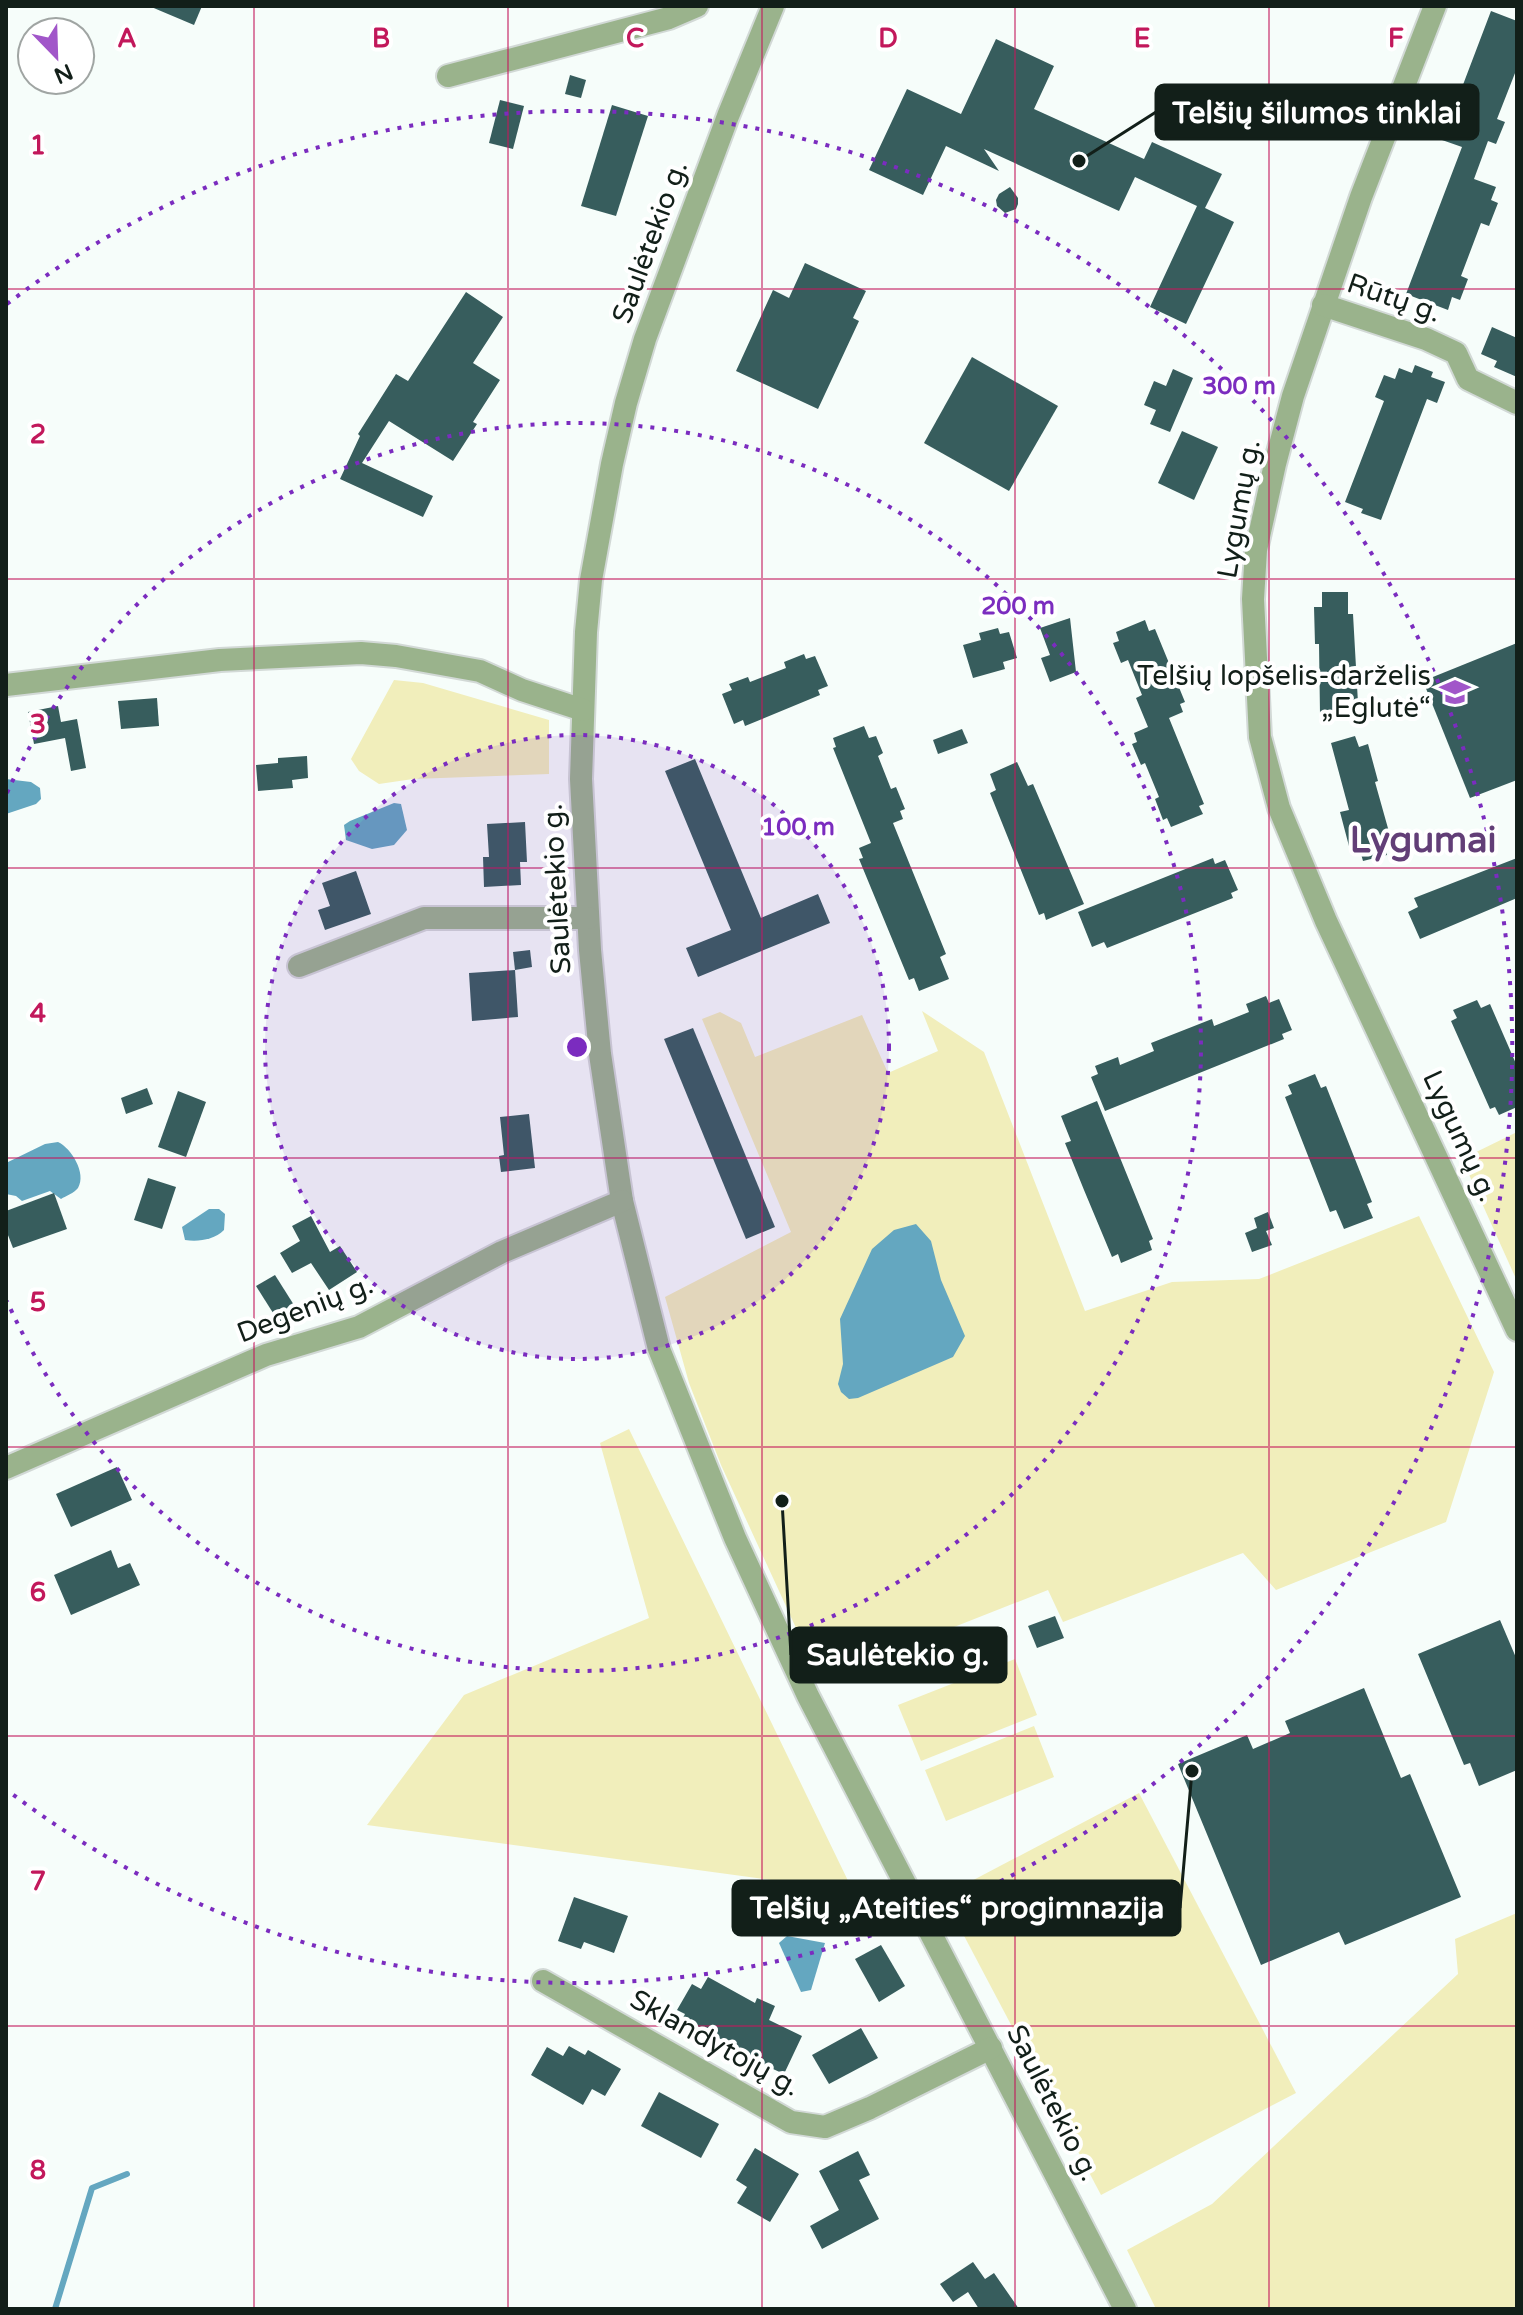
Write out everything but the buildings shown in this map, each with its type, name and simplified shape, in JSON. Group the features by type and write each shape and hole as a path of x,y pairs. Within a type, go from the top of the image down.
{"street":[{"path":"448,76 669,18 697,6"},
{"name":"Saulėtekio g.","path":"773,6 722,131 645,339 612,464 591,580 581,779 588,918 600,1054 622,1201 659,1349 735,1538 808,1696 1125,2309"},
{"name":"Lygumų g.","path":"1435,6 1361,197 1293,396 1256,550 1253,599 1260,737 1279,808 1326,921 1517,1330"},
{"name":"Rūtų g.","path":"1323,305 1426,339 1456,353 1468,379 1517,403"},
{"path":"6,685 220,660 361,653 480,671 535,695 583,710"},
{"path":"299,966 424,918 588,918"},
{"name":"Degenių g.","path":"6,1468 266,1355 359,1327 502,1252 622,1201"},
{"name":"Sklandytojų g.","path":"543,1981 791,2122 825,2127 991,2048"}],"shaded area":[{"path":"394,680 423,683 549,720 549,774 413,779 379,784 359,771 351,759"},
{"path":"922,1011 984,1052 1085,1311 1172,1282 1259,1279 1419,1216 1494,1372 1446,1522 1276,1590 1243,1553 1063,1622 1048,1590 820,1680 721,1465 689,1383 665,1297 791,1232 702,1019 720,1012 741,1023 755,1057 862,1015 888,1073 938,1051"},
{"path":"1517,1132 1517,1281 1462,1159"},
{"path":"629,1429 853,1891 367,1825 464,1695 649,1618 600,1443"},
{"path":"1015,1659 1037,1715 921,1761 898,1705"},
{"path":"1034,1726 1054,1777 946,1821 925,1770"},
{"path":"1139,1793 1296,2093 1101,2195 943,1896"},
{"path":"1517,1913 1517,2309 1156,2309 1127,2250 1212,2204 1458,1974 1455,1939"}],"water":[{"path":"6,779 31,782 40,788 41,799 36,804 6,814"},
{"path":"394,803 401,804 407,830 394,845 372,849 346,840 344,825"},
{"path":"58,1142 72,1155 79,1168 80,1182 76,1190 61,1199 50,1191 22,1201 6,1194 6,1163 45,1144"},
{"path":"209,1209 219,1209 225,1214 224,1230 206,1240 185,1240 182,1227"},
{"path":"916,1224 931,1241 941,1280 965,1336 953,1357 858,1398 849,1399 838,1384 843,1364 840,1319 872,1249 894,1230"},
{"path":"787,1936 825,1943 811,1990 801,1992 779,1943"}],"waterway":[{"path":"55,2309 92,2188 127,2174"}],"place":[{"name":"Telšių šilumos tinklai","path":"1079,161"},
{"name":"Telšių lopšelis-darželis „Eglutė“","path":"1455,692"},
{"name":"Saulėtekio g.","path":"782,1501"},
{"name":"Telšių „Ateities“ progimnazija","path":"1192,1771"}],"district":[{"name":"Lygumai","path":"1423,840"}]}
